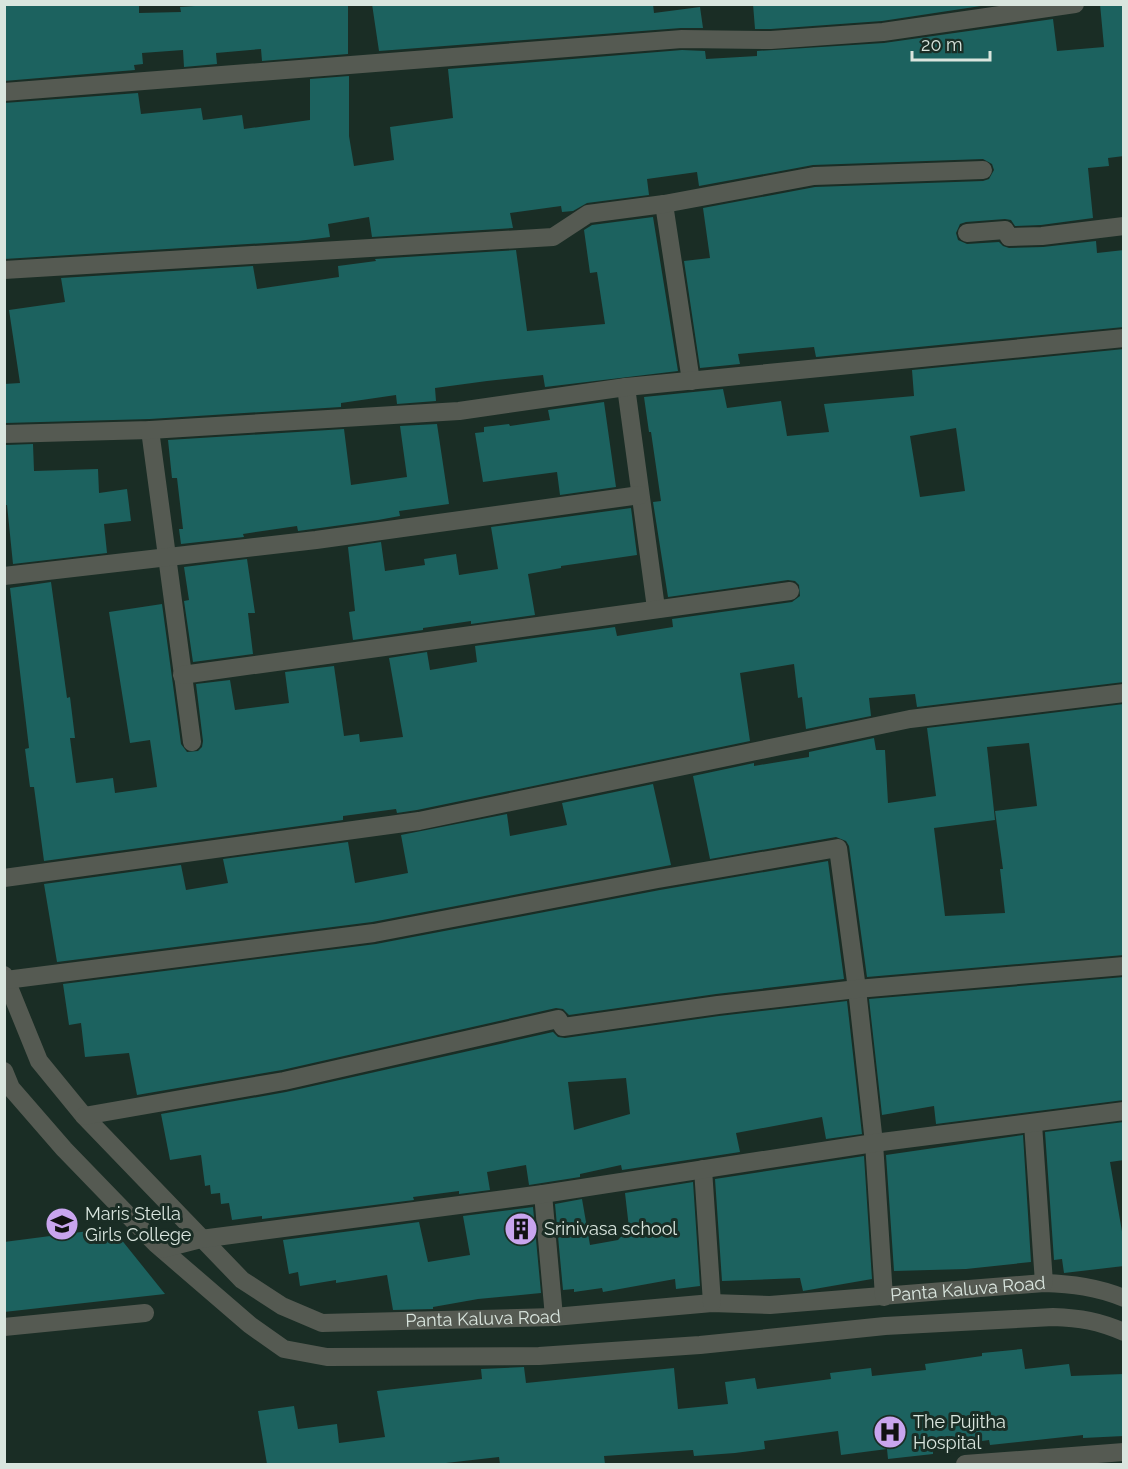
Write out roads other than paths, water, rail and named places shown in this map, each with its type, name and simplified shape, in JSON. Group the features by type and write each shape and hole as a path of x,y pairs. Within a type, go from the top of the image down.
{"street":[{"path":"4,92 682,39 771,40 883,32 1075,4"},
{"path":"4,270 553,237 588,214 664,204 814,176 983,170"},
{"path":"664,204 691,381"},
{"path":"968,233 1005,230 1009,237 1042,236 1124,226"},
{"path":"4,434 150,430 459,411 626,387 1124,339"},
{"path":"626,387 656,608"},
{"path":"150,430 192,742"},
{"path":"4,576 316,540 640,495"},
{"path":"182,675 790,591"},
{"path":"4,878 419,821 910,719 1124,693"},
{"path":"5,977 374,933 658,879 838,848 874,1143 884,1297"},
{"path":"84,1116 284,1081 558,1018 563,1027 718,1005 857,989 1124,966"},
{"name":"Panta Kaluva Road","path":"5,977 39,1061 84,1116 242,1280 282,1306 322,1323 554,1317 712,1304 770,1305 1044,1283 1095,1288 1124,1298"},
{"name":"Panta Kaluva Road","path":"4,1071 11,1088 64,1149 162,1249 250,1325 284,1349 327,1357 539,1356 700,1345 885,1326 1053,1317 1091,1320 1124,1332"},
{"path":"162,1249 201,1239 543,1194 874,1143 1124,1111"},
{"path":"1033,1124 1044,1283"},
{"path":"703,1169 712,1304"},
{"path":"543,1194 554,1317"},
{"path":"4,1327 146,1313"},
{"path":"965,1464 1124,1452"}],"place":[{"name":"Maris Stella Girls College","path":"62,1224"},
{"name":"Srinivasa school","path":"521,1229"},
{"name":"The Pujitha Hospital","path":"890,1432"}]}
